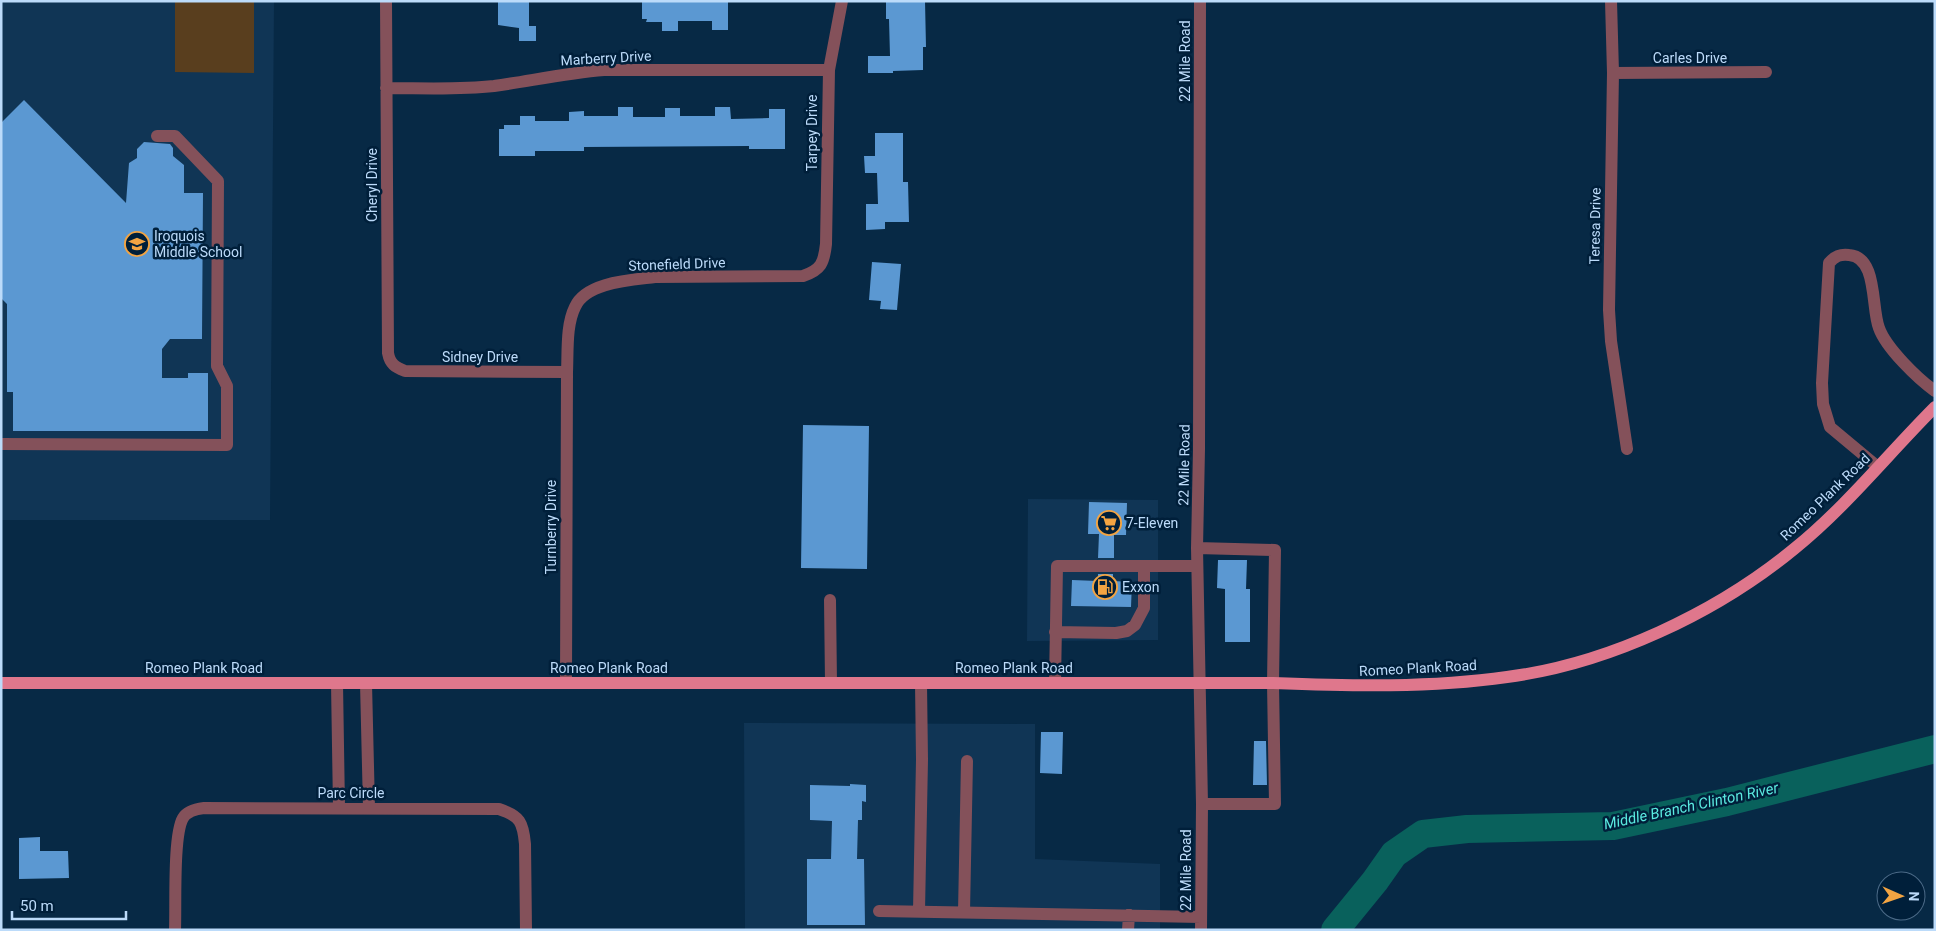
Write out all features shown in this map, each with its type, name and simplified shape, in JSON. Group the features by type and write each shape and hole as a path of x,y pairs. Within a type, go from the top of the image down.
{"main road":[{"name":"Romeo Plank Road","path":"1,682 1055,684 1273,682 1362,686 1484,680 1546,670 1597,656 1649,636 1702,611 1752,580 1820,527 1935,407"}],"street":[{"name":"Cheryl Drive","path":"386,1 388,353 394,366"},
{"name":"Tarpey Drive","path":"821,265 825,255 826,244 829,70 842,1"},
{"name":"22 Mile Road","path":"1200,1 1197,548 1202,804 1201,924"},
{"name":"Teresa Drive","path":"1611,1 1614,73 1609,310 1611,341 1627,449"},
{"name":"Marberry Drive","path":"386,88 492,86 577,72 604,70 829,70"},
{"name":"Carles Drive","path":"1614,73 1766,72"},
{"path":"1,444 227,446 227,386 217,366 218,181 175,136 157,136"},
{"path":"1878,467 1830,427 1823,404 1822,383 1829,263 1834,256 1842,254 1855,256 1866,265 1871,274 1879,328 1885,340 1919,380 1935,391"},
{"name":"Stonefield Drive","path":"567,372 569,334 575,307 588,292 633,280 655,278 803,276 815,272 821,265"},
{"name":"Sidney Drive","path":"394,366 405,371 414,372 567,372"},
{"name":"Turnberry Drive","path":"566,683 567,372"},
{"path":"1197,548 1275,550 1273,682 1275,804 1202,804"},
{"path":"1055,684 1057,566 1198,566"},
{"path":"1055,632 1116,633 1127,630 1135,625 1144,608 1144,567"},
{"path":"830,600 831,683"},
{"path":"337,683 338,808"},
{"path":"366,683 369,808"},
{"path":"919,912 922,760 921,683"},
{"path":"964,912 967,761"},
{"name":"Parc Circle","path":"175,930 178,834 184,816 194,809 204,808 499,808 519,818 524,832 526,930"},
{"path":"879,911 1128,915 1201,924"},
{"path":"1128,915 1128,930"}],"shaded area":[{"name":"Iroquois Middle School","path":"1,1 274,1 270,520 1,520"},
{"path":"175,1 254,1 254,73 175,72"},
{"path":"1028,499 1158,500 1158,640 1027,641"},
{"path":"744,723 1035,724 1035,859 1160,864 1160,930 745,930"}],"building":[{"path":"642,1 728,1 728,30 712,30 712,21 678,21 678,31 662,31 662,22 646,22 647,19 642,19"},
{"path":"925,1 926,47 923,47 923,70 868,73 868,56 890,56 889,19 886,19 886,2"},
{"path":"498,2 529,2 529,26 536,26 536,41 519,41 519,28 498,25"},
{"name":"Iroquois Middle School","path":"24,100 126,203 129,163 137,158 137,149 144,142 170,144 173,148 173,156 184,165 184,193 203,193 202,339 170,339 162,349 162,378 188,378 188,373 208,373 208,431 13,431 13,392 7,392 7,304 1,298 1,123"},
{"path":"618,107 633,107 633,117 665,117 665,108 680,108 680,116 715,116 715,107 730,107 731,119 769,118 769,109 785,109 785,149 749,149 749,146 584,147 584,151 535,151 535,156 499,156 499,129 504,129 504,125 520,125 520,116 535,116 535,121 569,121 569,112 584,111 584,116 618,116"},
{"path":"875,133 903,133 903,182 908,182 909,222 885,222 885,229 866,230 866,204 878,204 877,173 865,173 864,156 875,156"},
{"path":"872,262 901,264 897,310 880,309 881,301 869,300"},
{"path":"803,425 869,426 867,569 801,568"},
{"path":"1089,502 1127,503 1126,535 1114,535 1114,558 1098,558 1099,534 1088,534"},
{"path":"1218,560 1247,560 1246,589 1250,589 1250,642 1225,642 1225,589 1217,588"},
{"path":"1098,574 1113,574 1113,581 1132,582 1131,607 1071,606 1072,580 1098,581"},
{"path":"1041,732 1063,732 1062,774 1040,773"},
{"path":"1254,741 1266,741 1267,785 1253,785"},
{"path":"850,784 866,785 866,802 862,801 862,820 858,820 857,859 864,859 865,925 807,925 807,859 831,859 832,821 810,820 810,785 850,786"},
{"path":"40,837 40,851 68,851 69,878 19,879 19,838"}],"waterway":[{"name":"Middle Branch Clinton River","path":"1335,930 1375,881 1394,854 1423,834 1467,829 1613,826 1727,802 1935,749"}],"place":[{"name":"Iroquois Middle School","path":"137,244"},
{"name":"7-Eleven","path":"1109,523"},
{"name":"Exxon","path":"1105,587"}]}
